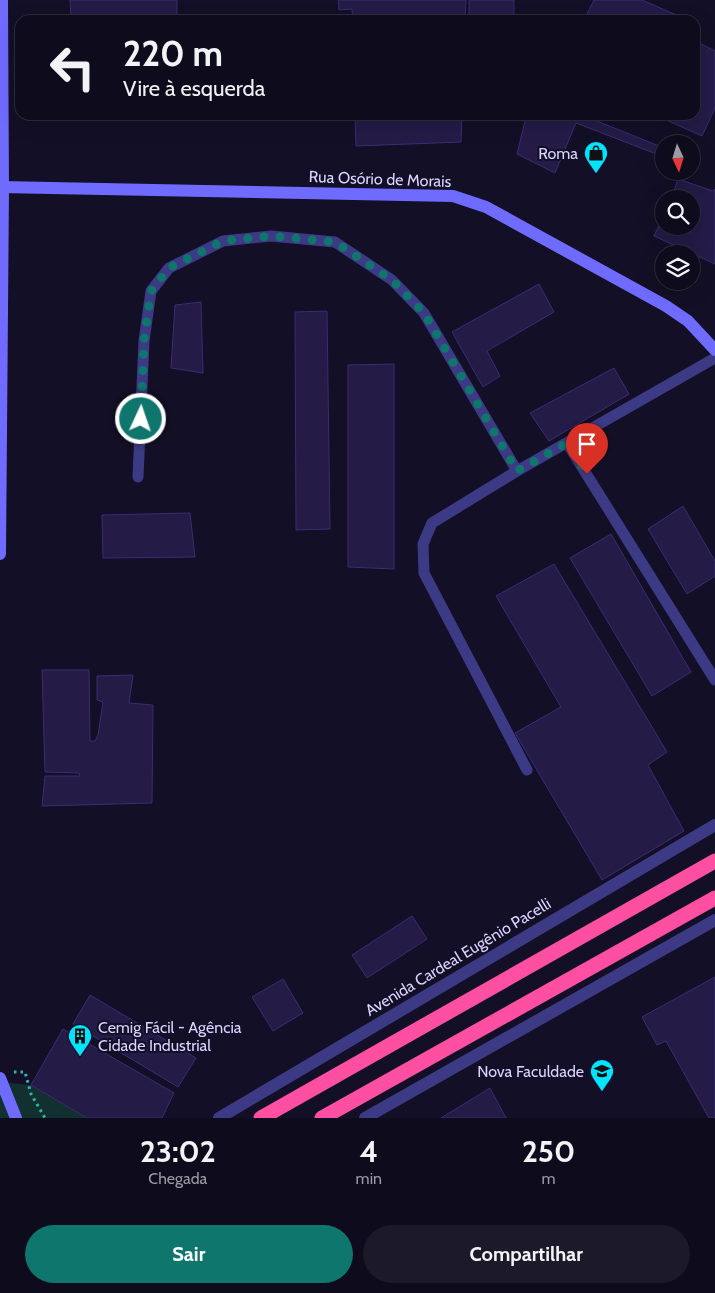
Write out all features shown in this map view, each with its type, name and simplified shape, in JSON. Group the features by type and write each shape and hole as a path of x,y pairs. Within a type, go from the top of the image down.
{"highway":[{"path":"261,1118 715,861"},
{"path":"322,1118 715,898"}],"street":[{"path":"0,554 2,0"},
{"name":"Rua Osório de Morais","path":"2,188 453,196 486,207 666,306 688,321 715,350"},
{"name":"Avenida Cardeal Eugênio Pacelli","path":"219,1118 715,825"},
{"path":"365,1118 715,920"},
{"path":"4,1075 16,1118"}],"lane":[{"path":"138,477 144,340 151,291 169,268 223,241 271,236 335,242 392,280 424,313 517,471"},
{"path":"527,770 424,573 423,544 432,523 517,471 715,358"},
{"path":"567,443 715,680"}],"path":[{"path":"4,1075 25,1072 31,1094 45,1118"}],"green space":[{"path":"0,1082 31,1085 87,1118 0,1118"}],"building":[{"path":"70,0 177,0 177,15 71,15"},
{"path":"338,0 466,0 465,15 353,15 352,9 339,10"},
{"path":"469,0 514,0 514,15 469,15"},
{"path":"594,0 642,0 676,15 586,15"},
{"path":"700,44 715,51 715,108 702,136 666,120 700,120"},
{"path":"355,120 462,120 461,142 356,146"},
{"path":"525,120 594,120 655,144 655,154 576,123 555,173 517,154"},
{"path":"678,180 713,191 715,189 715,264 700,257 700,245 674,245 654,236 655,234 700,235 700,190 674,190"},
{"path":"539,284 554,312 487,351 500,376 483,387 452,332"},
{"path":"201,302 203,373 171,368 175,305"},
{"path":"327,311 330,529 296,530 295,312"},
{"path":"394,364 394,569 348,567 348,365"},
{"path":"614,368 629,394 549,441 530,413"},
{"path":"683,506 715,561 715,576 687,594 648,529"},
{"path":"190,513 195,557 103,558 102,515"},
{"path":"611,534 691,672 652,696 570,558"},
{"path":"554,564 667,752 648,765 684,831 602,880 515,733 561,707 496,596"},
{"path":"42,670 89,670 90,741 95,741 98,735 103,702 97,700 97,676 133,675 129,703 153,705 152,803 42,806 45,776 80,776 79,773 45,772"},
{"path":"412,916 427,939 367,978 352,955"},
{"path":"715,977 715,1118 709,1118 666,1041 657,1045 642,1017"},
{"path":"283,979 303,1013 273,1031 252,997"},
{"name":"Cemig Fácil - Agência Cidade Industrial","path":"90,995 196,1058 178,1087 73,1024"},
{"name":"Cemig Fácil - Agência Cidade Industrial","path":"63,1029 174,1093 162,1118 87,1118 31,1085"},
{"path":"490,1088 506,1118 441,1118"}],"place":[{"name":"Roma","path":"596,174"},
{"name":"Cemig Fácil - Agência Cidade Industrial","path":"80,1057"},
{"name":"Nova Faculdade","path":"602,1092"}],"route":[{"path":"141,419 144,340 151,291 169,268 223,241 271,236 335,242 392,280 424,313 517,471 567,443 587,474"}]}
